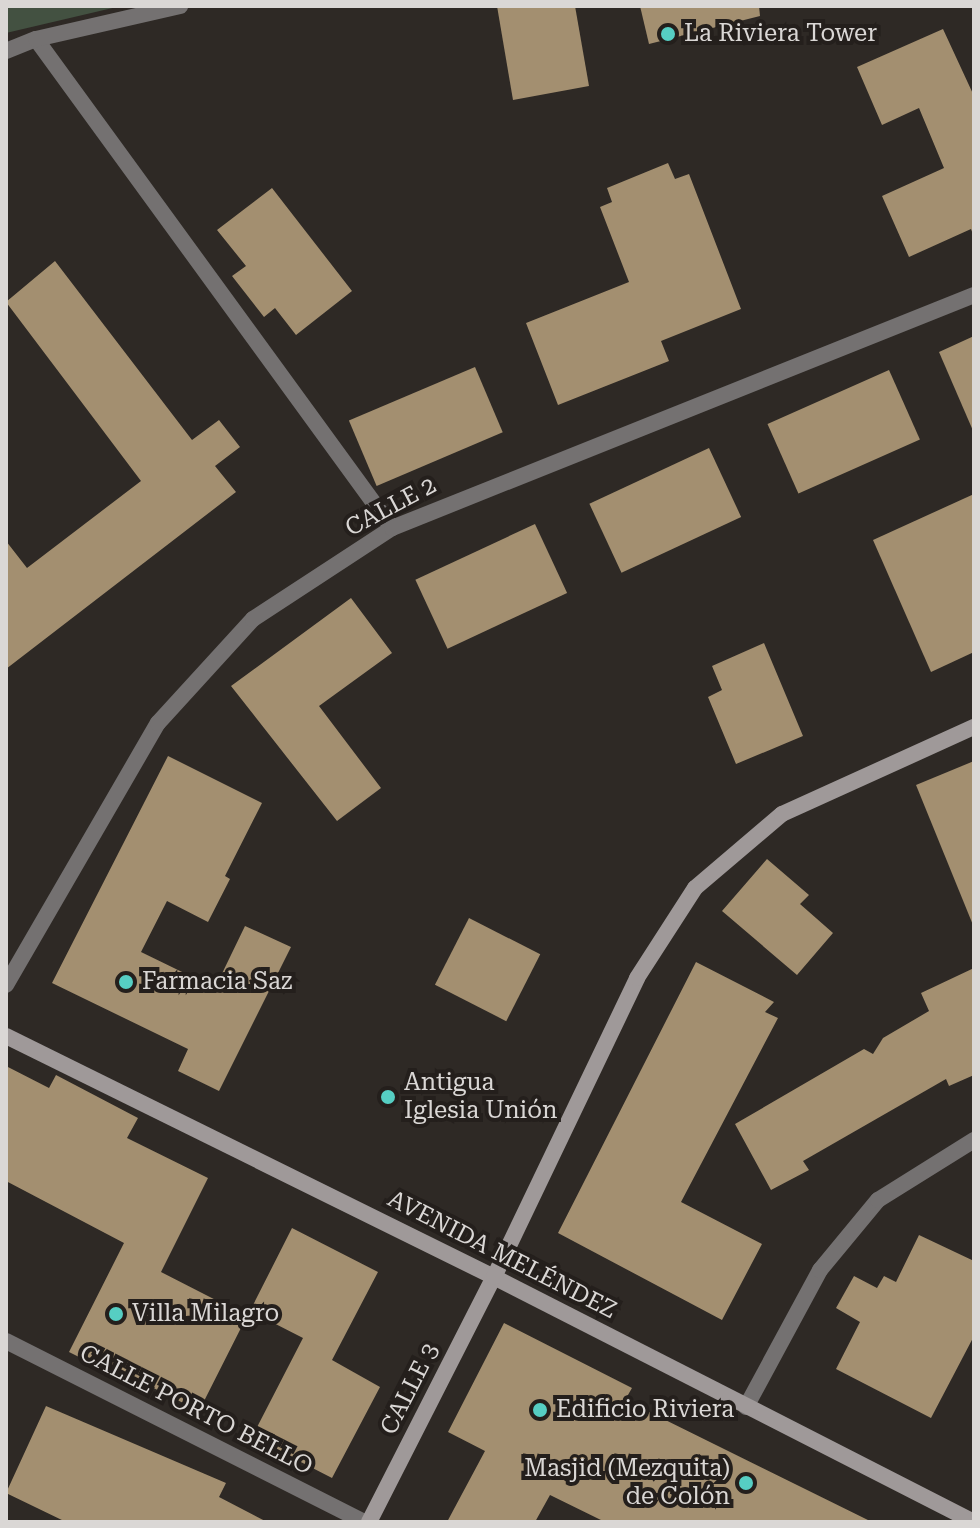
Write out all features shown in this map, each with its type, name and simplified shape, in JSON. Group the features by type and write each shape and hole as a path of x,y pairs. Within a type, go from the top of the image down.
{"street":[{"path":"6,51 36,39 180,6"},
{"path":"36,39 392,528"},
{"name":"CALLE 2","path":"6,985 158,723 253,619 392,528 974,295"},
{"name":"CALLE 3","path":"366,1522 494,1277 637,978 695,888 782,814 974,727"},
{"name":"AVENIDA MELÉNDEZ","path":"6,1036 494,1277 974,1522"},
{"path":"746,1407 820,1270 878,1200 974,1140"},
{"name":"CALLE PORTO BELLO","path":"6,1341 366,1522"}],"green space":[{"path":"6,6 121,6 6,33"}],"building":[{"path":"497,6 575,6 589,86 513,100"},
{"name":"La Riviera Tower","path":"640,6 759,6 760,16 649,44"},
{"path":"943,29 974,96 974,237 971,229 909,257 882,196 944,168 919,108 882,125 857,67"},
{"path":"668,163 675,179 689,174 741,309 661,341 669,361 558,405 526,323 629,282 600,207 612,202 607,188"},
{"path":"272,188 352,291 296,335 275,308 264,317 232,276 246,266 217,230"},
{"path":"55,261 192,440 219,420 240,447 215,466 236,492 6,669 6,541 27,568 141,481 6,302"},
{"path":"974,336 974,433 939,352"},
{"path":"475,367 503,432 377,486 349,421"},
{"path":"889,370 920,439 798,494 767,424"},
{"path":"709,448 741,517 621,573 589,504"},
{"path":"974,494 974,652 931,672 873,540"},
{"path":"535,524 567,593 447,649 415,580"},
{"path":"351,598 392,653 319,706 381,788 337,821 231,686"},
{"path":"764,643 803,736 736,764 708,697 722,690 712,666"},
{"path":"168,756 262,803 225,876 230,879 208,922 167,901 141,952 215,988 245,926 291,947 219,1091 178,1071 188,1049 52,983"},
{"path":"974,761 974,925 973,925 916,785"},
{"path":"767,859 809,895 800,904 833,933 797,975 722,911"},
{"path":"469,918 540,954 506,1021 435,985"},
{"path":"696,962 774,1002 765,1012 778,1018 681,1202 762,1244 722,1320 558,1233"},
{"path":"974,968 974,1075 949,1086 946,1079 803,1161 809,1170 771,1190 735,1124 864,1049 873,1054 883,1038 929,1011 921,993"},
{"path":"6,1066 49,1088 56,1075 138,1118 127,1138 208,1178 161,1272 247,1316 199,1411 116,1369 113,1374 69,1352 124,1243 6,1181"},
{"path":"292,1228 378,1272 332,1360 380,1387 332,1478 252,1437 303,1338 250,1311"},
{"path":"919,1235 974,1261 974,1336 931,1418 836,1369 860,1322 836,1308 854,1276 877,1288 884,1276 896,1282"},
{"path":"504,1323 632,1388 625,1400 872,1522 605,1522 550,1495 535,1522 447,1522 485,1451 448,1432"},
{"path":"46,1406 226,1483 219,1497 267,1522 66,1522 6,1493"}],"place":[{"name":"La Riviera Tower","path":"668,34"},
{"name":"Farmacia Saz","path":"126,982"},
{"name":"Antigua Iglesia Unión","path":"388,1097"},
{"name":"Villa Milagro","path":"116,1314"},
{"name":"Edificio Riviera","path":"540,1410"},
{"name":"Masjid (Mezquita) de Colón","path":"746,1483"}]}
